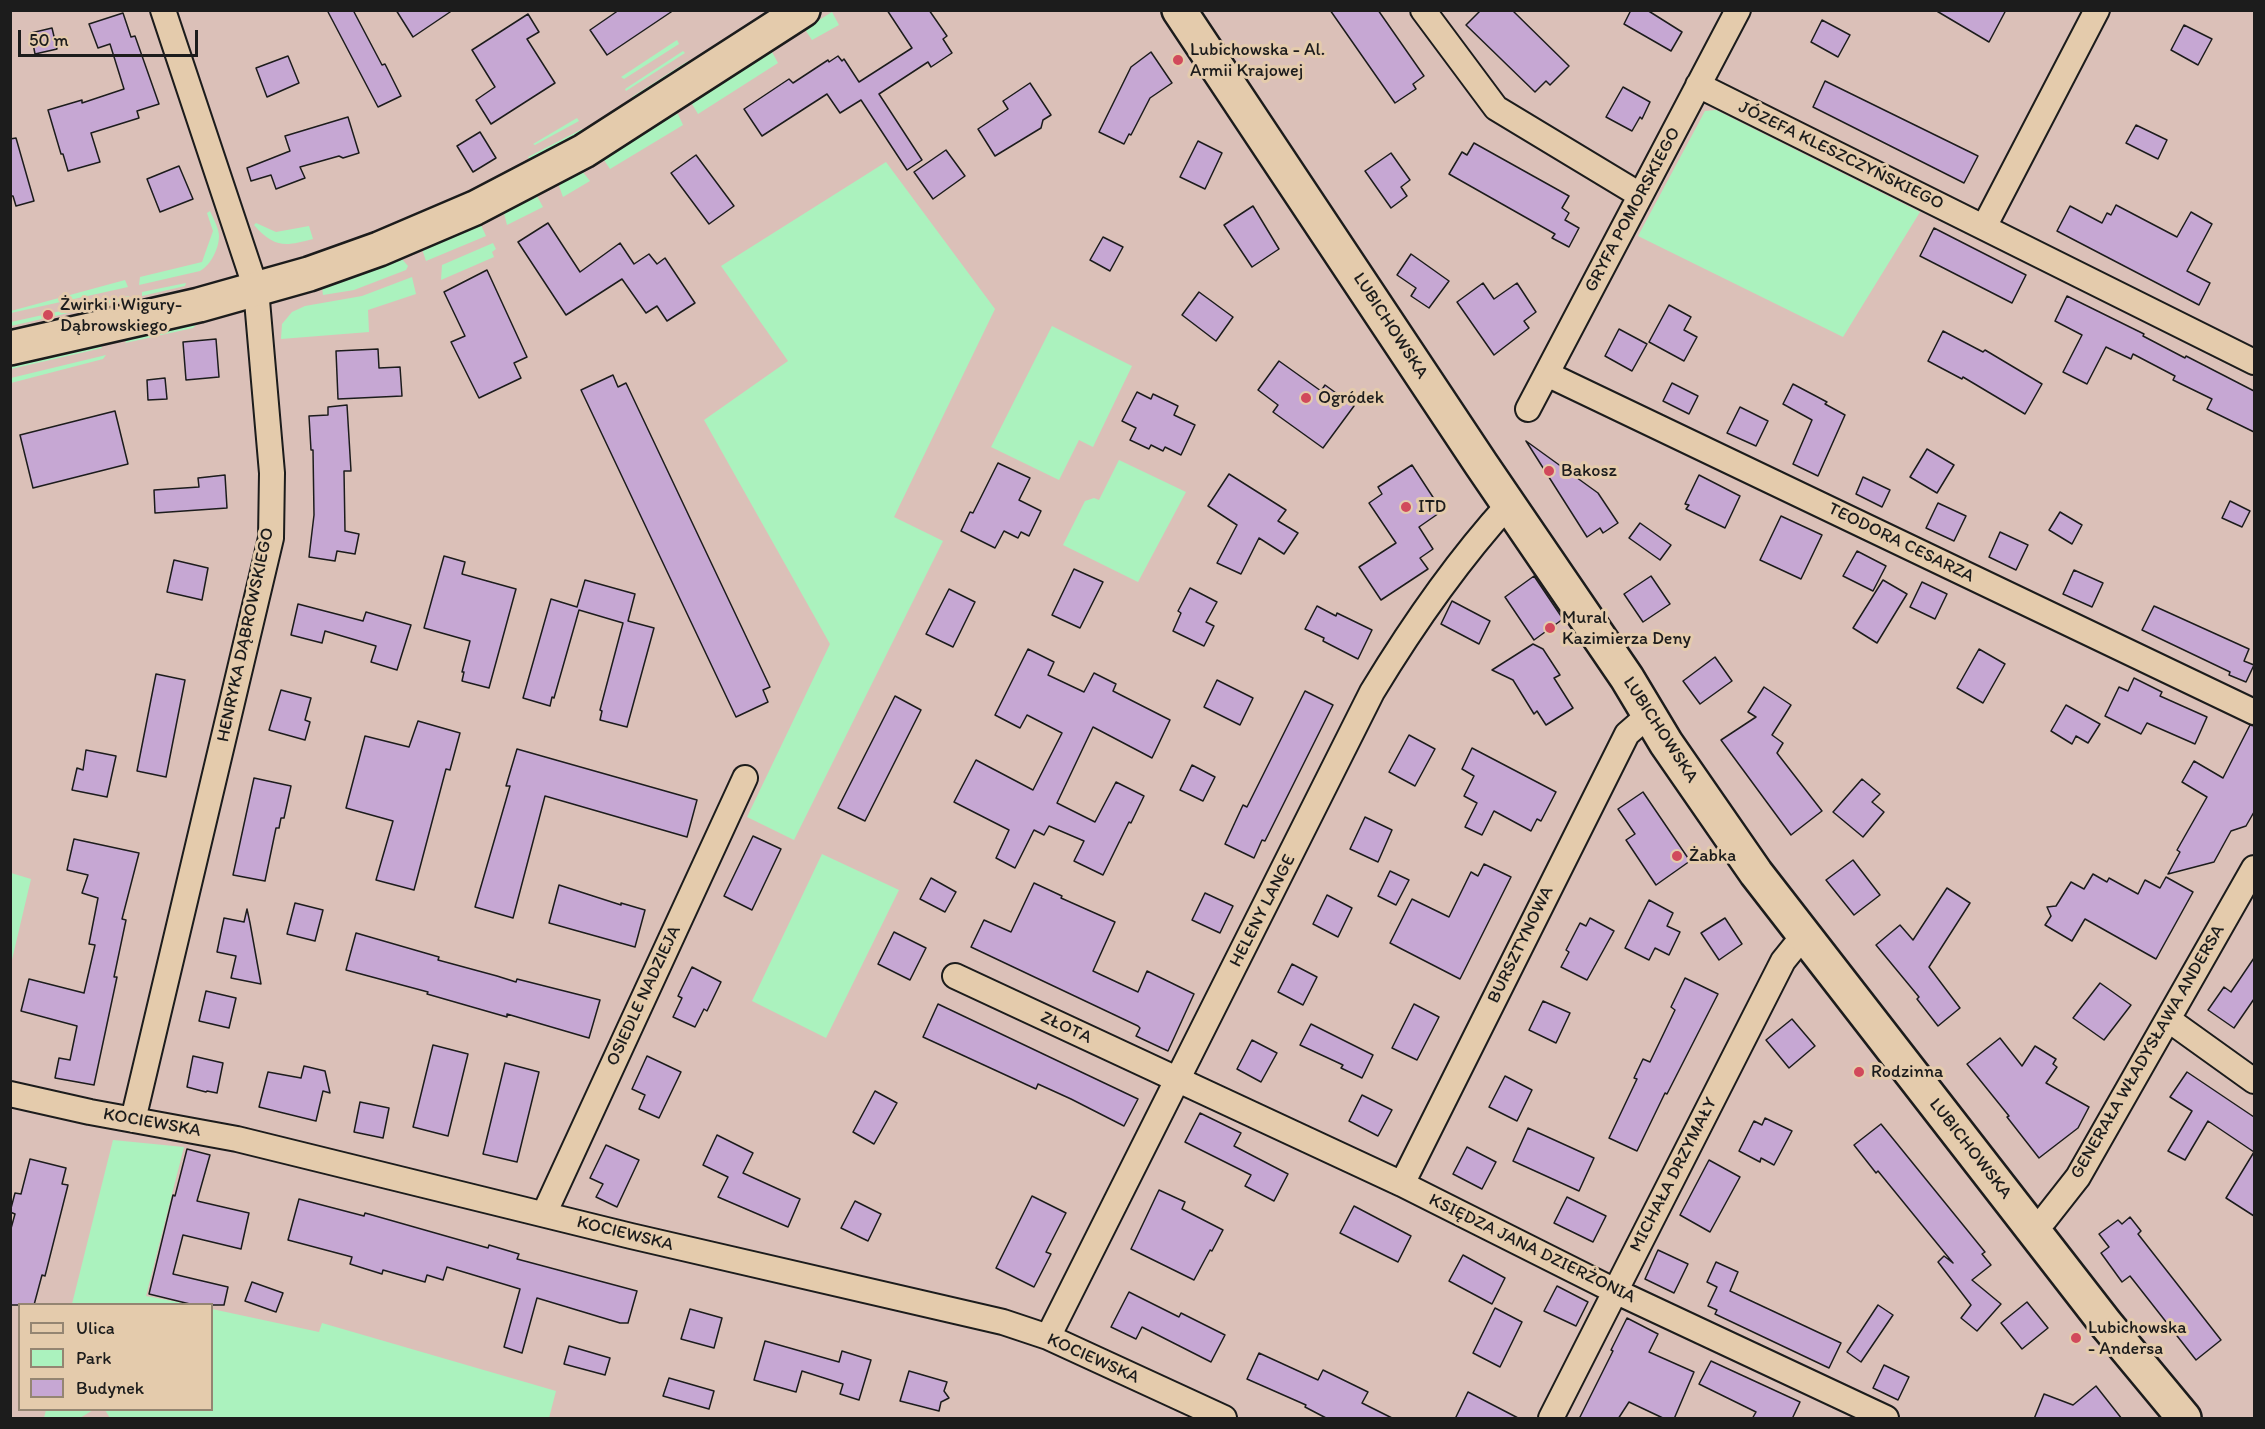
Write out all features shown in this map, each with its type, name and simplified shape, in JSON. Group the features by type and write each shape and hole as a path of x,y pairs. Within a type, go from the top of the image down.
{"street":[{"name":"HENRYKA DĄBROWSKIEGO","path":"133,1120 271,538 272,473 256,289 163,10"},
{"path":"10,348 199,305 256,289 379,249 476,208 584,151 803,10"},
{"name":"LUBICHOWSKA","path":"1179,10 1650,714 1666,743 1756,873 2106,1324 2184,1419"},
{"path":"1423,10 1496,108 1640,195"},
{"name":"GRYFA POMORSKIEGO","path":"1528,409 1738,10"},
{"path":"1983,227 2097,10"},
{"name":"JÓZEFA KLESZCZYŃSKIEGO","path":"1698,85 2254,362"},
{"name":"TEODORA CESARZA","path":"1547,374 2254,712"},
{"name":"HELENY LANGE","path":"1048,1337 1372,692 1391,660 1475,541 1509,504"},
{"name":"BURSZTYNOWA","path":"1402,1184 1627,734 1650,714"},
{"name":"OSIEDLE NADZIEJA","path":"544,1214 745,778"},
{"name":"GENERAŁA WŁADYSŁAWA ANDERSA","path":"2031,1228 2045,1219 2078,1177 2254,868"},
{"name":"MICHAŁA DRZYMAŁY","path":"1551,1419 1783,961 1804,934"},
{"name":"ZŁOTA","path":"955,976 1177,1080"},
{"path":"2169,1020 2254,1081"},
{"name":"KSIĘDZA JANA DZIERŻONIA","path":"1177,1080 1402,1184 1615,1291 1886,1419"},
{"name":"KOCIEWSKA","path":"10,1094 237,1139 631,1236 1003,1322 1048,1337 1224,1419"}],"green space":[{"path":"832,12 839,25 812,40 806,31 808,27"},
{"path":"677,40 679,44 624,79 621,77"},
{"path":"683,51 685,53 626,91 625,89"},
{"path":"772,52 778,63 698,114 692,102"},
{"path":"688,61 690,66 637,100 632,97"},
{"path":"1716,110 1920,212 1843,337 1638,236 1705,111"},
{"path":"676,114 683,125 610,169 604,160 605,157"},
{"path":"577,118 579,121 533,144"},
{"path":"582,129 584,133 530,161 528,157"},
{"path":"886,162 995,309 894,517 943,541 794,840 747,817 830,644 704,420 788,361 721,266"},
{"path":"582,171 590,181 563,197 560,184"},
{"path":"537,196 543,207 507,225 504,213"},
{"path":"210,211 217,226 219,241 208,265 200,271 139,285 140,277 202,262 213,231 207,213"},
{"path":"256,223 276,232 309,226 313,239 281,244 261,233 254,225"},
{"path":"476,224 481,225 486,236 426,261 423,247"},
{"path":"493,243 496,249 492,252 494,257 441,280 442,265"},
{"path":"401,258 408,266 406,270 354,290 323,295 322,287 325,284"},
{"path":"412,277 416,294 368,310 369,332 281,339 282,324 292,312 305,306 362,296"},
{"path":"125,280 128,287 11,313 11,311"},
{"path":"186,283 185,286 142,296 142,292"},
{"path":"129,296 130,299 11,326 11,322"},
{"path":"193,322 196,325 193,328 125,343 129,336"},
{"path":"1052,326 1132,366 1093,447 1079,440 1059,480 991,447"},
{"path":"100,343 102,348 11,369 10,363"},
{"path":"106,355 103,359 11,383 11,378"},
{"path":"1119,460 1186,492 1138,582 1063,545 1085,501 1094,498 1099,500"},
{"path":"822,854 899,890 826,1038 752,1001"},
{"path":"10,873 31,879 11,964"},
{"path":"113,1140 184,1147 146,1296 183,1303 72,1303"},
{"path":"213,1309 319,1332 322,1323 556,1391 549,1418 110,1418 106,1411 213,1411"},
{"path":"46,1411 91,1411 80,1418 44,1418"}],"building":[{"path":"327,10 353,10 401,96 378,107"},
{"path":"396,10 453,10 413,37"},
{"path":"619,10 674,10 607,55 590,30"},
{"path":"887,10 929,10 947,36 943,39 952,53 931,67 928,62 879,94 922,160 907,170 861,100 840,113 827,94 762,136 744,109 789,79 793,83 838,56 842,61 844,59 859,82 912,48"},
{"path":"1330,10 1378,10 1424,76 1413,84 1416,89 1395,103"},
{"path":"1481,10 1512,10 1569,66 1550,85 1546,81 1535,92 1466,25"},
{"path":"1631,10 1647,10 1682,32 1671,51 1624,24"},
{"path":"1935,10 2006,10 1989,42"},
{"path":"123,13 131,37 135,36 159,104 137,111 139,118 91,133 100,162 68,171 48,110 82,100 82,103 124,89 110,44 98,48 89,24"},
{"path":"528,14 539,32 527,39 555,83 491,124 476,100 495,87 472,50"},
{"path":"1822,20 1850,35 1838,57 1811,42"},
{"path":"2184,25 2212,39 2198,65 2171,50"},
{"path":"52,28 57,49 35,54 31,33"},
{"path":"1151,52 1172,83 1150,98 1124,144 1099,132 1131,67"},
{"path":"288,56 299,83 267,97 256,68"},
{"path":"1825,81 1978,156 1964,183 1813,107"},
{"path":"1030,83 1051,115 1043,120 1041,128 995,156 978,129 1008,109 1003,101"},
{"path":"1623,87 1650,102 1642,119 1640,117 1632,131 1606,117"},
{"path":"348,117 359,153 300,167 305,178 276,189 271,175 251,181 247,168 290,151 285,136"},
{"path":"2136,125 2167,140 2158,159 2126,143"},
{"path":"480,132 496,158 473,172 457,146"},
{"path":"16,138 34,201 16,206 13,196 10,196 10,139"},
{"path":"1198,141 1222,153 1205,189 1180,177"},
{"path":"1474,143 1569,196 1562,208 1569,213 1565,220 1579,228 1569,247 1552,238 1555,234 1449,174 1462,152 1467,155"},
{"path":"946,150 965,176 933,199 914,172"},
{"path":"1391,153 1410,180 1401,187 1407,196 1391,208 1365,171"},
{"path":"696,155 734,206 709,224 671,173"},
{"path":"179,166 193,199 160,212 147,179"},
{"path":"2116,205 2177,237 2191,212 2212,224 2187,271 2210,283 2199,305 2057,231 2070,206 2102,223 2107,213 2111,215"},
{"path":"1253,206 1279,249 1252,267 1224,225"},
{"path":"548,223 580,272 620,243 634,264 649,254 657,264 665,258 695,303 667,321 657,306 646,313 622,279 566,315 518,242"},
{"path":"1934,228 2026,275 2012,303 1920,256"},
{"path":"1103,237 1123,247 1110,271 1090,260"},
{"path":"1411,254 1449,281 1429,308 1411,296 1416,288 1397,275"},
{"path":"487,270 527,357 514,363 521,378 479,398 451,342 465,336 444,292"},
{"path":"1483,283 1494,299 1517,283 1536,312 1524,321 1529,328 1494,355 1457,302"},
{"path":"1199,292 1233,317 1216,341 1182,315"},
{"path":"2067,296 2144,334 2143,336 2185,358 2186,356 2254,391 2254,432 2207,409 2212,399 2173,380 2175,376 2133,354 2131,359 2106,347 2087,384 2063,372 2082,335 2055,321"},
{"path":"1669,305 1691,317 1684,330 1697,337 1684,361 1649,342"},
{"path":"1619,329 1647,344 1632,371 1605,356"},
{"path":"1943,331 1983,352 1985,350 2042,384 2025,414 1963,377 1962,379 1928,361"},
{"path":"216,339 219,377 186,380 183,342"},
{"path":"378,349 379,368 400,367 402,396 338,399 336,351"},
{"name":"Ogródek","path":"1279,361 1321,391 1325,385 1354,406 1323,448 1273,412 1278,405 1258,390"},
{"path":"613,375 618,387 626,383 770,687 763,690 768,702 736,717 581,390"},
{"path":"165,378 167,399 148,400 147,380"},
{"path":"1672,383 1698,396 1689,414 1663,401"},
{"path":"1793,384 1827,402 1825,404 1845,415 1818,476 1793,464 1812,420 1783,404"},
{"path":"1137,392 1151,399 1153,394 1178,406 1174,415 1195,425 1181,455 1165,447 1163,451 1151,445 1149,449 1130,440 1136,428 1122,421"},
{"path":"347,405 351,471 344,471 345,531 359,534 355,554 337,551 335,561 309,557 314,515 313,450 311,450 309,416 328,415 328,407"},
{"path":"1740,407 1768,421 1756,446 1727,433"},
{"path":"115,411 128,464 33,488 20,435"},
{"path":"1526,441 1598,493 1618,523 1603,533 1600,528 1587,537"},
{"path":"1927,449 1954,465 1937,493 1910,477"},
{"path":"998,463 1030,478 1019,500 1041,511 1029,536 1021,532 1018,538 1004,531 995,548 961,531 970,512 973,513"},
{"path":"1412,465 1442,511 1419,527 1433,549 1420,558 1428,569 1381,600 1359,567 1396,543 1369,503 1382,494 1378,487"},
{"path":"1229,474 1286,510 1278,521 1298,533 1284,554 1259,538 1241,574 1217,563 1237,525 1208,506"},
{"path":"225,475 227,508 155,513 154,490 199,487 198,478"},
{"path":"1699,475 1740,496 1725,528 1686,509 1689,505 1685,504"},
{"path":"1863,477 1890,490 1882,507 1856,494"},
{"path":"2230,501 2250,511 2242,527 2222,518"},
{"path":"1938,503 1966,516 1954,541 1926,528"},
{"path":"2060,512 2082,525 2072,544 2049,530"},
{"path":"1781,516 1822,535 1801,579 1760,560"},
{"path":"1640,523 1671,545 1660,560 1629,538"},
{"path":"2000,532 2028,545 2016,570 1989,557"},
{"path":"1857,551 1886,566 1873,591 1843,576"},
{"path":"444,556 465,562 462,574 516,589 489,688 462,681 470,641 424,628"},
{"path":"174,560 208,568 202,600 167,592"},
{"path":"1074,569 1103,582 1080,628 1052,615"},
{"path":"2074,570 2103,583 2092,607 2063,594"},
{"path":"1534,576 1563,619 1534,640 1505,597"},
{"path":"1651,576 1670,604 1643,622 1624,594"},
{"path":"585,580 635,594 628,621 654,628 627,727 600,720 602,711 600,710 623,623 579,610 550,706 523,698 551,599 577,607"},
{"path":"1883,580 1907,594 1877,643 1853,628"},
{"path":"1922,582 1947,594 1935,619 1910,607"},
{"path":"1190,588 1217,602 1206,622 1214,626 1204,646 1173,631 1181,613 1178,611"},
{"path":"949,589 975,602 953,647 926,634"},
{"path":"1452,601 1490,621 1479,644 1441,624"},
{"path":"298,604 363,621 366,612 411,625 397,670 371,662 376,646 325,631 322,643 291,635"},
{"path":"1317,606 1372,630 1358,659 1305,629"},
{"path":"2154,606 2249,649 2244,661 2254,665 2246,682 2142,630"},
{"path":"1533,644 1543,649 1560,675 1554,678 1573,708 1546,725 1537,711 1534,714 1513,680 1492,670"},
{"path":"1028,649 1054,662 1048,675 1084,692 1094,673 1116,684 1113,691 1170,720 1152,758 1093,727 1057,803 1095,822 1116,782 1144,796 1103,875 1074,861 1084,841 1049,826 1044,835 1034,830 1015,868 996,858 1009,830 954,802 976,760 1033,790 1062,733 1027,715 1020,728 995,715"},
{"path":"1979,649 2005,664 1983,703 1957,688"},
{"path":"1715,657 1732,681 1700,704 1683,681"},
{"path":"156,674 185,680 166,777 137,771"},
{"path":"2134,678 2162,692 2160,696 2207,717 2195,744 2147,723 2141,734 2105,716 2119,687 2128,691"},
{"path":"1217,680 1253,698 1240,725 1204,707"},
{"path":"1764,687 1791,705 1772,735 1783,743 1777,753 1822,811 1791,835 1721,740 1756,717 1748,712"},
{"path":"281,690 311,698 305,720 310,722 305,740 269,730"},
{"path":"1305,691 1333,705 1265,841 1262,840 1254,858 1225,844 1243,805 1247,807"},
{"path":"895,696 921,710 865,821 838,808"},
{"path":"2066,705 2100,724 2088,743 2076,736 2072,744 2051,731"},
{"path":"418,721 460,733 450,770 446,769 414,890 376,880 393,821 346,808 365,736 409,747"},
{"path":"2250,725 2254,726 2254,812 2246,826 2231,831 2214,862 2168,874 2180,852 2177,850 2207,797 2182,782 2194,761 2223,778"},
{"path":"1409,735 1435,749 1415,786 1389,772"},
{"path":"1472,748 1556,792 1541,821 1537,819 1531,831 1494,811 1482,835 1465,827 1477,803 1464,796 1474,776 1462,769"},
{"path":"517,749 697,800 687,837 545,796 513,918 475,907 510,786 506,786"},
{"path":"86,750 116,756 107,797 72,790 77,768 83,770"},
{"path":"1192,765 1215,777 1203,801 1180,790"},
{"path":"254,778 291,786 284,818 281,818 279,828 276,828 265,881 233,875"},
{"path":"1862,779 1880,794 1872,802 1884,812 1863,837 1833,812"},
{"path":"1643,792 1690,861 1656,885 1626,840 1635,834 1618,809"},
{"path":"1365,817 1392,830 1378,862 1350,849"},
{"path":"753,836 781,849 752,910 724,896"},
{"path":"74,839 139,853 122,919 126,920 114,977 117,977 94,1085 55,1078 59,1058 70,1060 77,1026 21,1011 29,979 84,993 95,945 89,944 98,898 82,893 88,875 67,870"},
{"path":"1853,860 1880,895 1854,915 1826,880"},
{"path":"1484,864 1511,877 1460,979 1390,943 1412,899 1449,917 1471,872 1478,876"},
{"path":"1390,871 1409,880 1396,905 1378,896"},
{"path":"2093,874 2107,882 2109,878 2138,894 2145,880 2160,888 2166,877 2193,892 2156,959 2085,919 2072,941 2045,925 2051,916 2047,907 2056,906 2071,882 2084,889"},
{"path":"931,878 956,892 945,912 920,899"},
{"path":"1034,883 1062,896 1061,898 1115,922 1093,971 1138,992 1147,971 1194,994 1168,1051 1136,1036 1140,1028 1138,1026 971,947 984,920 1011,932"},
{"path":"559,885 621,905 621,903 645,910 635,947 549,923"},
{"path":"1947,888 1970,903 1929,967 1960,1008 1938,1026 1917,999 1919,997 1876,945 1900,925 1913,940"},
{"path":"1205,893 1233,906 1220,933 1192,920"},
{"path":"1327,895 1352,908 1338,937 1313,924"},
{"path":"1649,900 1673,913 1667,926 1680,932 1669,955 1655,948 1649,960 1625,948"},
{"path":"295,903 323,910 315,941 287,934"},
{"path":"247,909 261,984 231,978 236,956 217,952 224,918 244,922"},
{"path":"1590,918 1614,931 1587,980 1561,967 1569,952 1566,950 1580,923 1586,926"},
{"path":"1725,918 1742,944 1719,960 1701,933"},
{"path":"894,932 926,948 910,980 878,964"},
{"path":"356,933 439,957 438,960 516,982 517,979 600,1000 589,1038 507,1014 507,1017 427,994 428,992 346,970"},
{"path":"2254,958 2254,999 2234,1028 2208,1010 2224,987 2231,992"},
{"path":"1292,964 1317,977 1303,1005 1278,992"},
{"path":"692,967 721,982 707,1011 704,1009 695,1027 673,1017 682,998 678,996"},
{"path":"1685,978 1718,994 1637,1151 1609,1138 1637,1079 1634,1078 1643,1059 1650,1062 1675,1010 1671,1007"},
{"path":"2100,983 2131,1005 2104,1040 2073,1018"},
{"path":"206,991 236,998 229,1028 199,1021"},
{"path":"1543,1001 1570,1013 1556,1043 1529,1030"},
{"path":"938,1004 1138,1099 1124,1126 1038,1084 1036,1089 923,1037"},
{"path":"1414,1004 1439,1017 1417,1060 1392,1048"},
{"path":"1792,1019 1815,1046 1789,1068 1766,1040"},
{"path":"1311,1024 1373,1055 1362,1078 1341,1068 1343,1065 1300,1045"},
{"path":"2000,1038 2022,1066 2035,1046 2056,1059 2053,1064 2057,1067 2046,1083 2089,1107 2078,1128 2039,1158 1967,1064"},
{"path":"1252,1040 1277,1053 1261,1082 1237,1069"},
{"path":"433,1045 468,1054 448,1136 413,1127"},
{"path":"193,1056 223,1063 217,1093 187,1087"},
{"path":"647,1056 681,1072 659,1118 639,1109 645,1095 632,1089"},
{"path":"505,1063 539,1072 517,1162 483,1154"},
{"path":"304,1066 325,1071 330,1093 323,1091 316,1121 259,1107 268,1072 301,1078"},
{"path":"2187,1072 2254,1117 2254,1152 2208,1121 2185,1160 2168,1151 2192,1111 2170,1097"},
{"path":"1505,1076 1532,1090 1517,1121 1489,1107"},
{"path":"875,1091 897,1103 874,1144 853,1132"},
{"path":"1362,1095 1392,1110 1378,1136 1349,1121"},
{"path":"360,1102 389,1108 383,1138 354,1132"},
{"path":"1200,1113 1241,1133 1234,1146 1288,1174 1274,1201 1245,1186 1251,1175 1185,1142"},
{"path":"1765,1118 1792,1131 1774,1165 1761,1158 1760,1162 1739,1151 1754,1121 1762,1125"},
{"path":"1881,1124 1985,1252 1982,1254 1991,1265 1972,1280 2001,1304 1977,1331 1961,1318 1971,1305 1938,1262 1944,1256 1953,1263 1854,1145"},
{"path":"1528,1128 1594,1158 1579,1191 1513,1161"},
{"path":"717,1135 753,1153 743,1173 800,1199 788,1227 718,1197 728,1177 703,1165"},
{"path":"606,1145 639,1160 617,1207 596,1197 603,1184 590,1178"},
{"path":"1467,1147 1496,1162 1482,1189 1453,1174"},
{"path":"187,1149 210,1155 197,1201 249,1213 241,1249 183,1235 173,1274 228,1287 224,1305 186,1303 149,1294 173,1195 175,1196"},
{"path":"2254,1152 2254,1216 2226,1198"},
{"path":"30,1159 66,1168 62,1184 68,1185 45,1276 42,1275 35,1303 10,1305 10,1232 15,1214 10,1212 15,1193 21,1194"},
{"path":"1709,1160 1740,1177 1710,1232 1680,1215"},
{"path":"1159,1190 1185,1202 1182,1209 1223,1230 1194,1280 1131,1249"},
{"path":"1032,1196 1066,1213 1046,1252 1051,1254 1034,1287 996,1268"},
{"path":"1567,1197 1606,1216 1593,1242 1554,1223"},
{"path":"299,1199 364,1216 365,1213 488,1248 489,1245 519,1254 517,1259 637,1291 628,1323 620,1323 537,1298 522,1353 504,1347 520,1289 447,1267 443,1280 427,1275 425,1282 383,1270 382,1274 350,1264 352,1257 288,1240"},
{"path":"855,1201 881,1214 868,1241 841,1228"},
{"path":"1354,1206 1411,1236 1398,1262 1340,1233"},
{"path":"2130,1217 2141,1231 2138,1234 2221,1340 2196,1360 2130,1276 2122,1282 2101,1253 2109,1247 2099,1234 2118,1220 2122,1224"},
{"path":"1658,1250 1688,1264 1674,1293 1645,1279"},
{"path":"1463,1255 1505,1278 1492,1304 1449,1281"},
{"path":"1716,1262 1738,1272 1730,1291 1841,1343 1829,1368 1715,1314 1717,1310 1708,1306 1717,1287 1707,1282"},
{"path":"252,1282 283,1293 276,1312 245,1301"},
{"path":"1557,1286 1588,1302 1576,1326 1544,1311"},
{"path":"1129,1292 1179,1317 1181,1313 1225,1335 1211,1362 1142,1327 1136,1339 1111,1327"},
{"path":"2027,1302 2048,1328 2022,1349 2001,1323"},
{"path":"1878,1305 1893,1315 1861,1362 1847,1352"},
{"path":"1495,1308 1522,1322 1500,1367 1473,1353"},
{"path":"690,1309 722,1318 714,1348 681,1339"},
{"path":"1627,1318 1658,1334 1649,1352 1694,1372 1674,1419 1665,1419 1629,1402 1618,1419 1579,1419 1613,1351 1611,1350"},
{"path":"765,1341 839,1362 842,1351 871,1360 859,1400 840,1394 843,1384 802,1371 796,1392 754,1380"},
{"path":"569,1346 610,1358 605,1375 564,1364"},
{"path":"1259,1353 1318,1380 1323,1370 1368,1392 1362,1403 1394,1419 1328,1419 1305,1407 1306,1405 1247,1379"},
{"path":"1711,1361 1800,1402 1792,1419 1752,1419 1756,1412 1699,1384"},
{"path":"1884,1365 1909,1377 1898,1400 1873,1388"},
{"path":"909,1371 947,1382 944,1391 949,1398 941,1402 939,1411 900,1401"},
{"path":"669,1378 714,1391 709,1409 663,1396"},
{"path":"2096,1386 2122,1419 2034,1419 2044,1394 2073,1405"},
{"path":"1468,1392 1520,1419 1455,1419"}],"place":[{"name":"Lubichowska - Al. Armii Krajowej","path":"1178,60"},
{"name":"Żwirki i Wigury- Dąbrowskiego","path":"48,315"},
{"name":"Ogródek","path":"1306,398"},
{"name":"Bakosz","path":"1549,471"},
{"name":"ITD","path":"1406,507"},
{"name":"Mural Kazimierza Deny","path":"1550,628"},
{"name":"Żabka","path":"1677,856"},
{"name":"Rodzinna","path":"1859,1072"},
{"name":"Lubichowska - Andersa","path":"2076,1338"}]}
